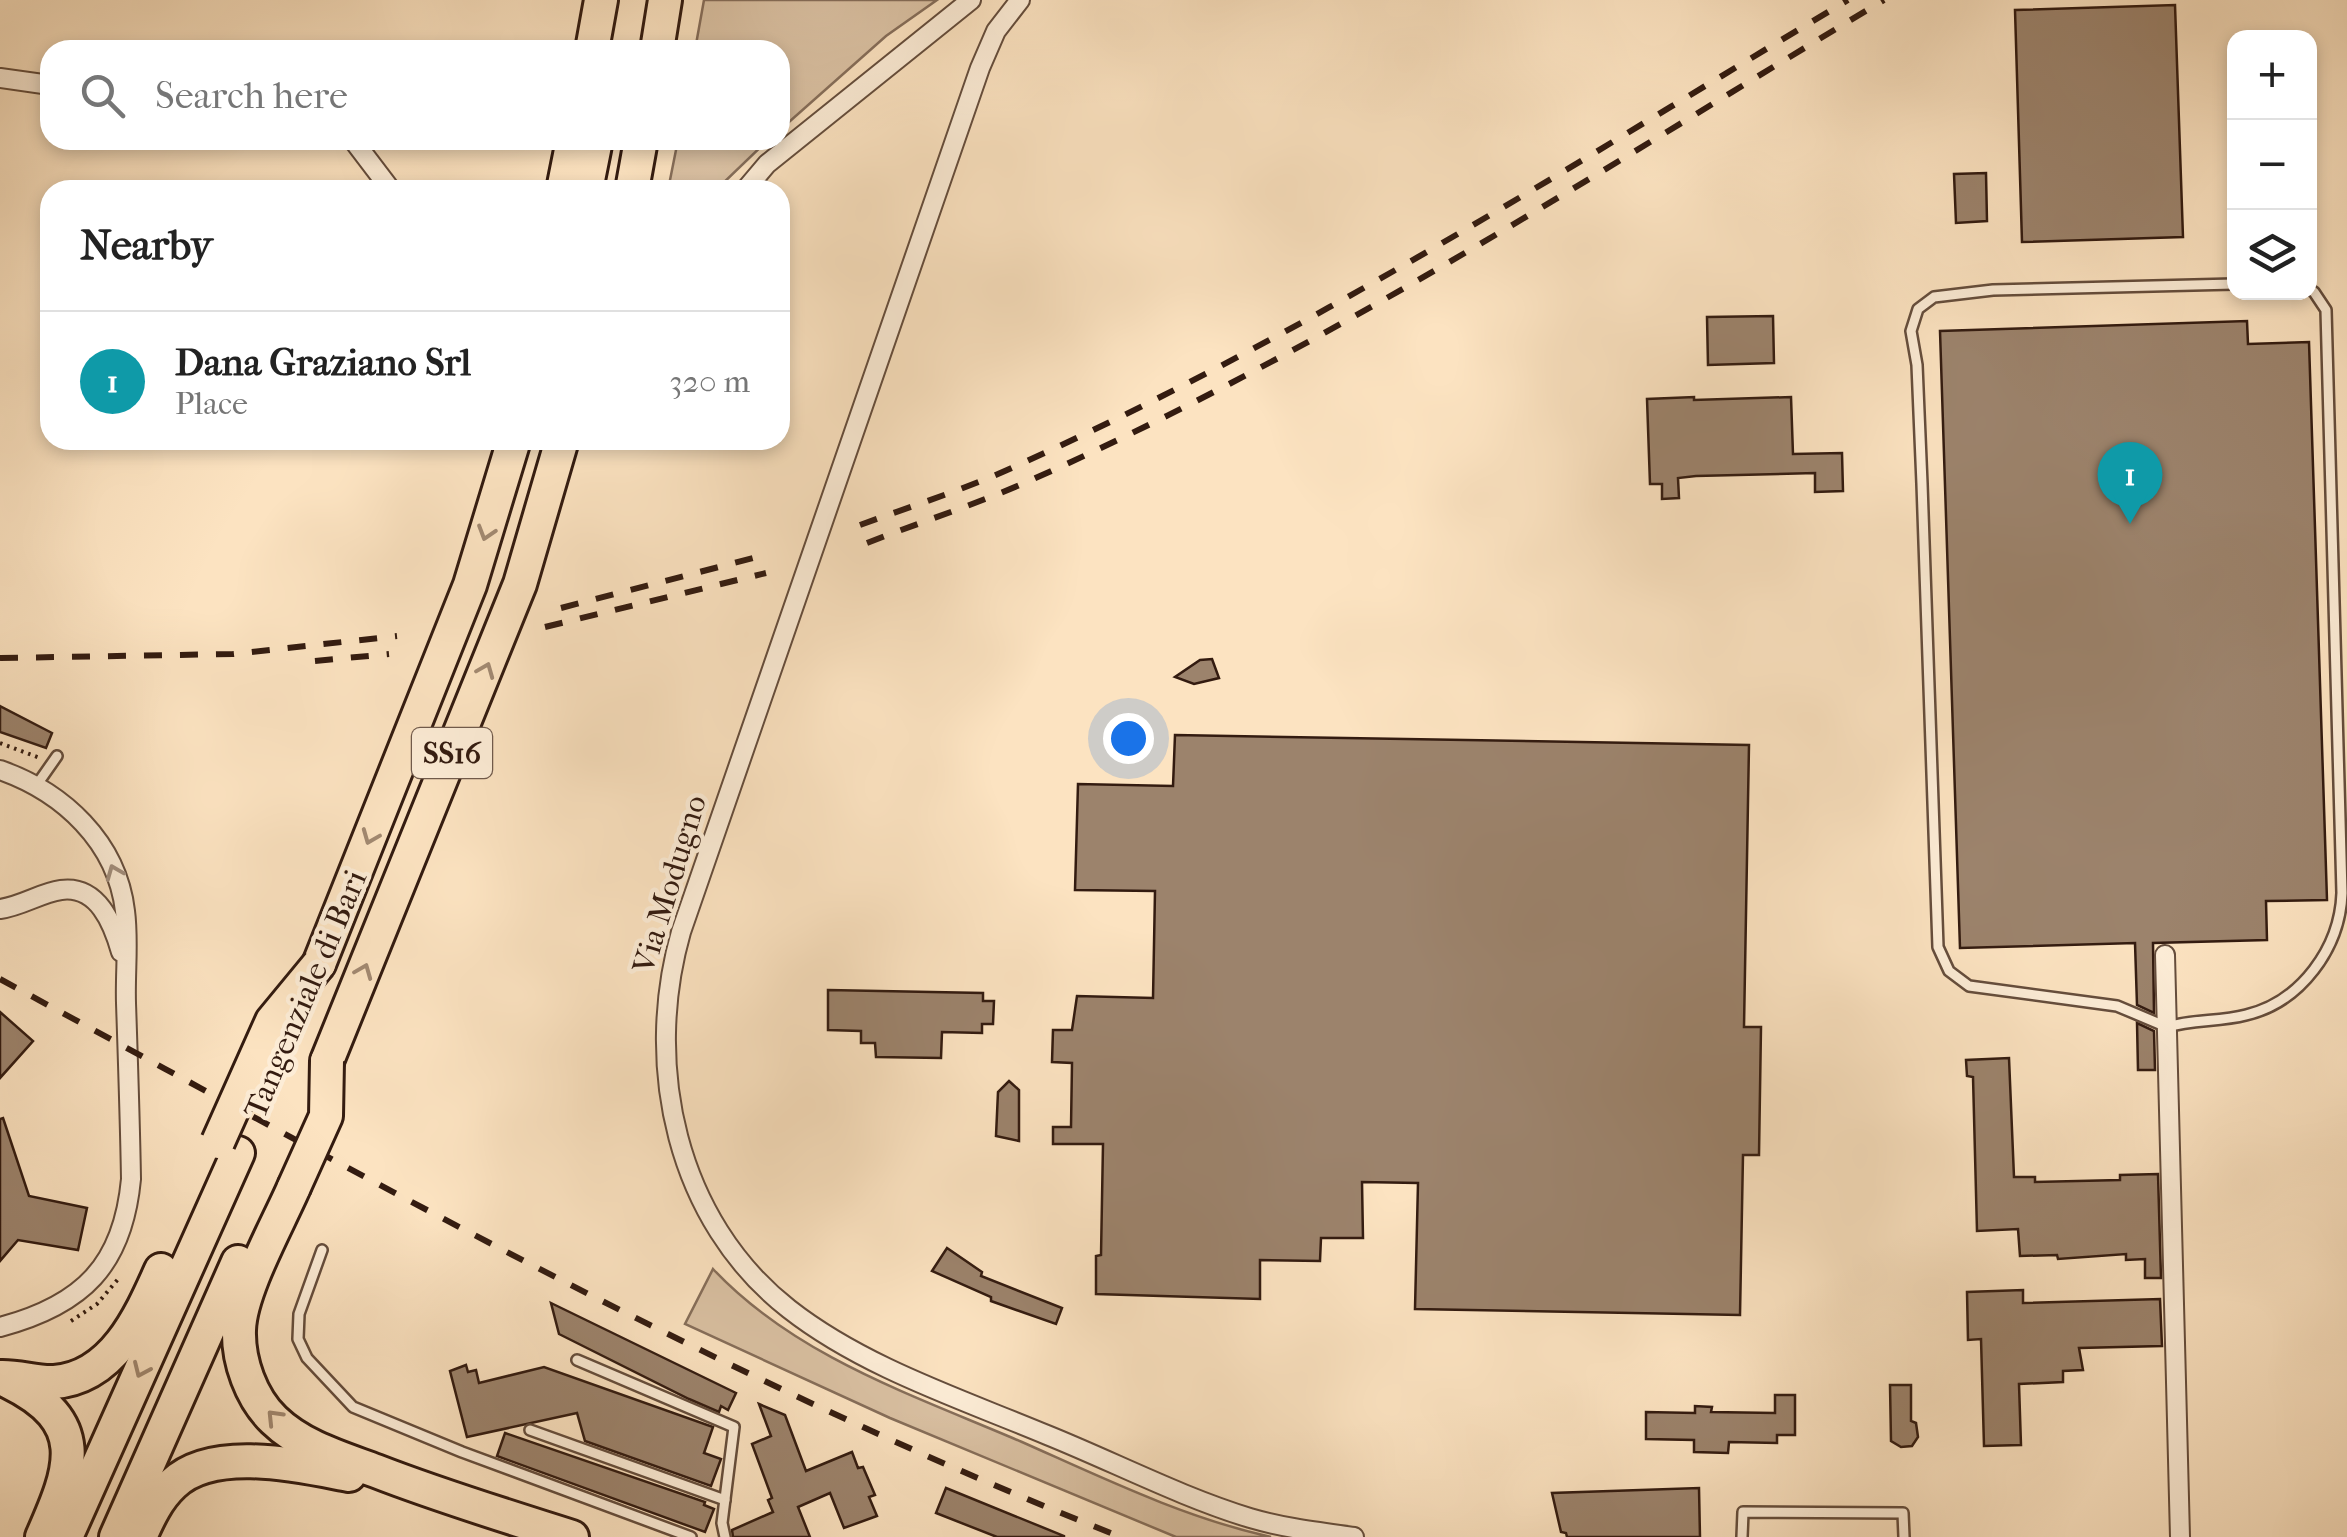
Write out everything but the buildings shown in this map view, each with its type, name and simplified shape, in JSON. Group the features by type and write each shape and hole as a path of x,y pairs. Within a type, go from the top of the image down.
{"highway":[{"path":"594,40 601,0"},
{"path":"616,40 623,0"},
{"path":"659,40 665,0"},
{"path":"565,180 571,150"},
{"path":"588,180 594,150"},
{"path":"634,180 639,150"},
{"name":"Tangenziale di Bari","path":"66,1537 228,1148 319,964 470,585 511,450"},
{"name":"Tangenziale di Bari","path":"116,1537 285,1182 327,1062 520,584 559,450"},
{"path":"0,1377 21,1376 51,1382 81,1377 107,1359 130,1334 228,1148"},
{"path":"285,1182 239,1328 241,1360 253,1391 272,1418 297,1438 423,1489 572,1537"},
{"path":"0,1377 48,1406 62,1424 68,1465 42,1537"},
{"path":"140,1537 156,1502 176,1480 206,1466 294,1466 423,1489"}],"street":[{"path":"790,145 970,0"},
{"name":"Via Modugno","path":"1020,0 996,30 980,68 681,932 669,973 664,1013 672,1114 700,1195 724,1236 773,1294 821,1331 944,1392 1230,1511 1294,1528 1354,1537"},
{"path":"0,78 40,84"},
{"path":"361,150 383,180"},
{"path":"753,180 784,150"},
{"path":"0,770 36,786 78,816 110,862 125,906 132,1179 128,1214 99,1273 60,1305 0,1327"},
{"path":"0,908 32,902 61,890 88,895 111,919 125,967"},
{"path":"2166,955 2180,1537"},
{"path":"0,1319 27,1320"}],"lane":[{"path":"2227,284 1994,290 1934,297 1918,309 1911,331 1917,365 1922,464 1938,947 1948,971 1969,986 2117,1006 2167,1027 2191,1020 2248,1015 2298,988 2314,972 2330,944 2341,913 2333,455 2326,310 2317,296"},
{"path":"36,786 57,756"},
{"path":"322,1250 299,1314 298,1338 306,1358 353,1407 691,1537"},
{"path":"577,1360 734,1427 722,1523 724,1537"},
{"path":"530,1430 725,1500"},
{"path":"1742,1537 1743,1512 1903,1514 1904,1537"}],"path":[{"path":"0,744 40,757"}],"shaded area":[{"path":"704,0 937,0 886,36 790,121 790,40 697,40"},
{"path":"676,150 758,150 726,180 670,180"},
{"path":"713,1269 781,1327 858,1371 1145,1496 1271,1537 1176,1537 890,1418 685,1324"}],"railway":[{"path":"860,525 1016,466 1230,361 1542,185 1848,0"},
{"path":"867,543 1022,484 1244,376 1460,256 1884,0"},
{"path":"561,608 761,556"},
{"path":"545,627 766,573"},
{"path":"0,658 233,654 397,636"},
{"path":"315,661 389,654"},
{"path":"0,979 413,1203 692,1346 976,1477 1121,1537"}],"place":[{"name":"Dana Graziano Srl","path":"2130,524"}]}
